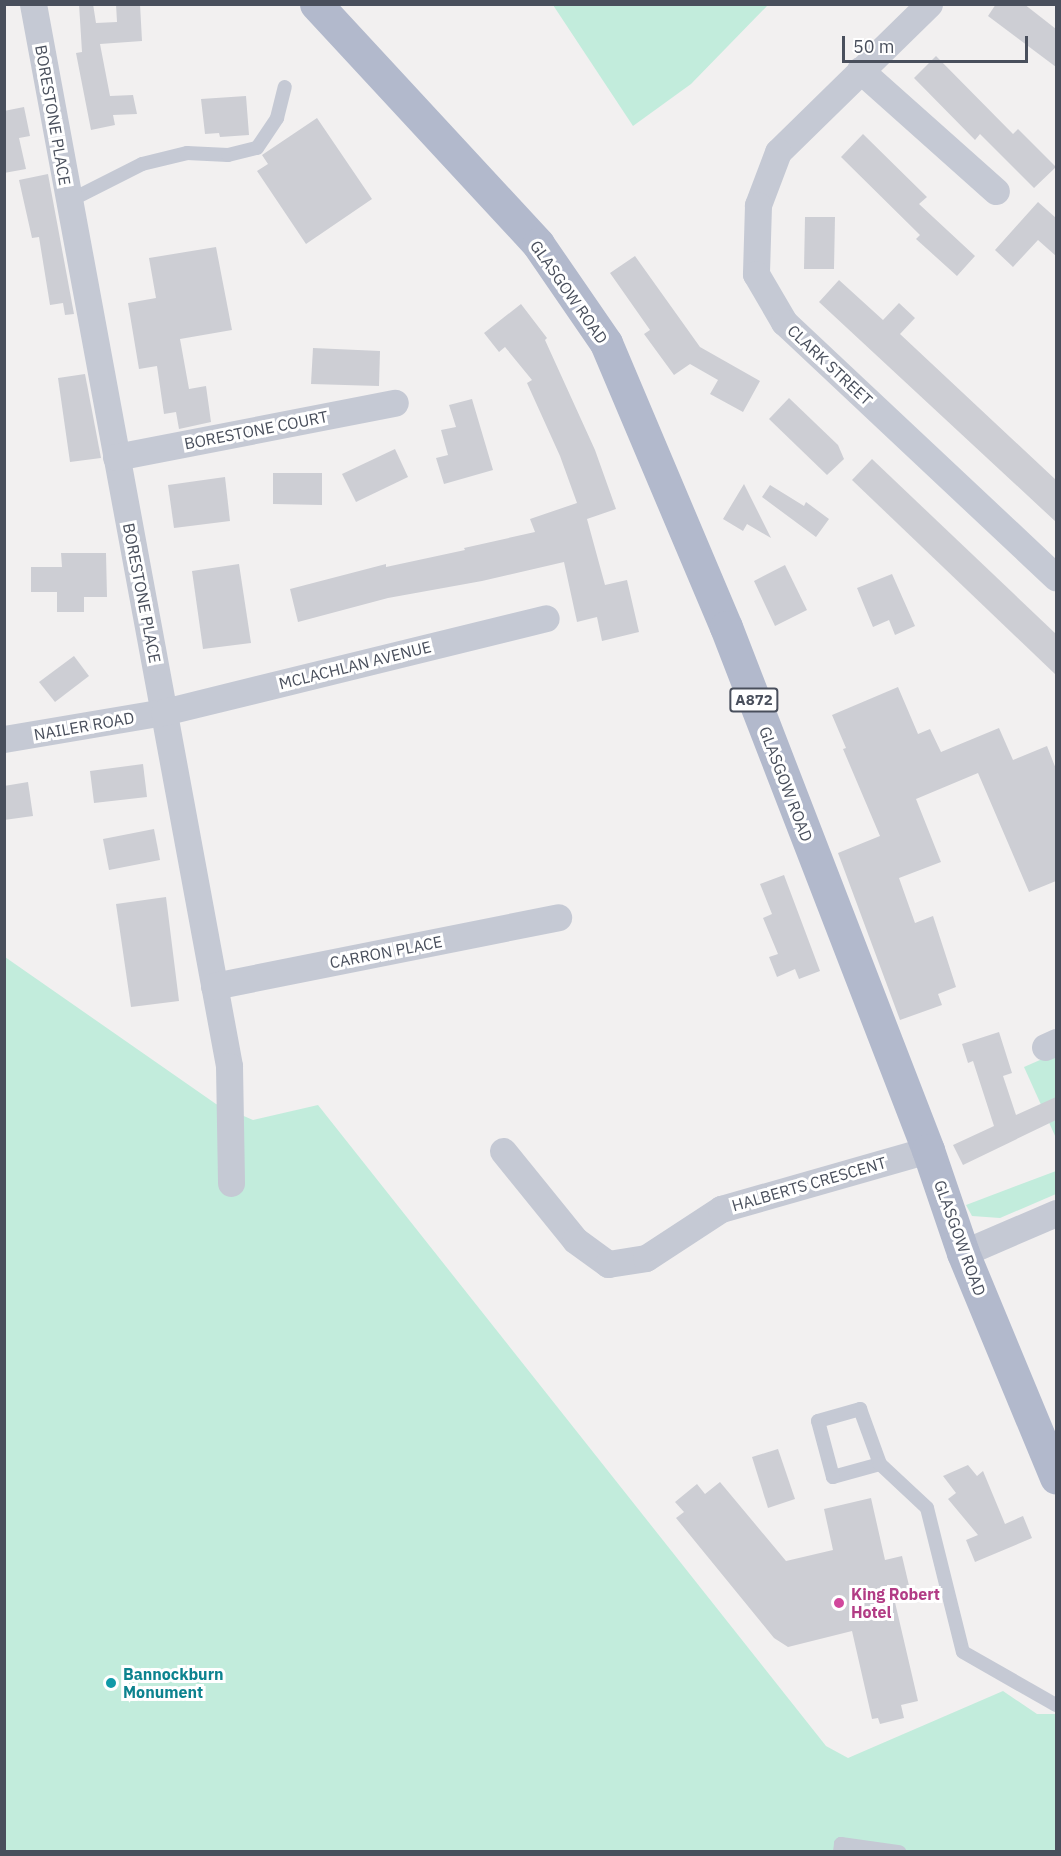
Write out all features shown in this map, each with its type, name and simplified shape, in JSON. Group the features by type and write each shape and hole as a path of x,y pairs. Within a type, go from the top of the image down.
{"main road":[{"name":"GLASGOW ROAD","path":"316,4 538,244 606,343 726,627 928,1150 963,1253 1056,1477"}],"street":[{"name":"BORESTONE PLACE","path":"33,4 229,1066 231,1183"},
{"name":"CLARK STREET","path":"929,4 778,152 758,205 756,274 784,322 1056,577"},
{"path":"860,70 996,191"},
{"name":"BORESTONE COURT","path":"116,457 395,403"},
{"name":"MCLACHLAN AVENUE","path":"164,712 546,618"},
{"name":"NAILER ROAD","path":"4,739 164,712"},
{"name":"CARRON PLACE","path":"214,986 558,917"},
{"name":"HALBERTS CRESCENT","path":"503,1151 574,1240 608,1264 646,1258 721,1209 928,1150"},
{"path":"963,1253 1056,1213"}],"lane":[{"path":"69,201 142,164 187,153 228,155 257,148 277,118 285,87"},
{"path":"880,1464 833,1477 818,1421 860,1409 880,1464 927,1508 963,1652 1056,1705"},
{"path":"840,1851 841,1844 899,1851"}],"green space":[{"path":"553,5 768,5 691,84 633,126"},
{"path":"5,957 216,1104 253,1120 318,1105 826,1746 848,1758 1003,1691 1037,1714 1056,1714 1056,1851 5,1851"},
{"path":"1056,1053 1056,1138 1024,1067"},
{"path":"1056,1171 1056,1194 1000,1218 972,1216 966,1205"}],"building":[{"path":"79,4 93,4 96,23 117,22 116,4 140,4 142,41 100,44 110,96 133,95 137,114 113,115 115,125 91,130 76,53 82,52"},
{"path":"996,4 1024,4 1056,29 1056,67 988,16"},
{"path":"936,56 1013,134 1018,129 1056,167 1034,188 980,134 975,140 914,78"},
{"path":"246,96 249,135 220,137 219,133 205,134 201,99"},
{"path":"24,107 30,136 19,138 26,169 4,173 4,111"},
{"path":"317,118 372,199 306,244 257,171 268,164 262,155"},
{"path":"863,134 927,197 919,204 975,256 957,276 916,239 920,235 841,157"},
{"path":"48,174 74,314 65,315 63,303 50,305 39,237 32,238 19,180"},
{"path":"1038,202 1056,218 1056,256 1038,240 1013,267 995,250"},
{"path":"805,217 835,217 834,269 804,269"},
{"path":"216,247 232,330 180,339 189,389 206,386 211,422 179,429 176,412 164,414 157,366 139,369 128,303 156,298 149,258"},
{"path":"635,256 700,347 760,381 743,412 710,394 718,380 690,364 674,375 644,334 650,330 610,273"},
{"path":"839,280 883,320 899,303 915,318 900,334 1056,480 1056,522 819,302"},
{"path":"521,304 547,338 545,340 595,450 616,509 587,519 605,585 627,580 639,632 602,641 597,617 577,622 564,562 482,581 388,598 298,622 290,589 386,564 386,567 535,532 530,519 577,503 560,456 527,383 532,380 505,347 499,352 484,333"},
{"path":"313,348 380,351 379,386 311,384"},
{"path":"85,374 101,458 70,462 58,378"},
{"path":"789,398 838,445 844,459 827,475 769,419"},
{"path":"472,399 493,470 444,484 436,458 448,455 441,430 456,427 449,405"},
{"path":"395,449 408,477 356,502 342,474"},
{"path":"872,459 1056,634 1056,675 852,480"},
{"path":"273,473 322,473 322,505 273,504"},
{"path":"225,477 230,521 174,528 168,485"},
{"path":"744,484 771,538 747,524 743,531 723,519"},
{"path":"770,485 804,506 806,502 829,519 816,537 762,497"},
{"path":"61,553 106,553 107,597 84,597 84,612 57,612 57,592 31,592 31,567 62,567"},
{"path":"239,564 251,643 203,649 192,571"},
{"path":"785,565 807,610 775,626 754,581"},
{"path":"892,574 915,626 895,635 889,620 873,627 857,588"},
{"path":"74,656 89,676 55,702 39,682"},
{"path":"898,687 918,734 930,729 941,752 999,728 1013,760 1047,746 1056,769 1056,881 1029,892 978,773 916,799 941,862 899,878 915,923 933,916 956,987 938,994 942,1005 900,1020 838,853 880,836 843,749 846,748 832,715"},
{"path":"143,764 147,797 94,803 90,771"},
{"path":"28,782 33,816 4,820 4,786"},
{"path":"154,829 160,860 109,870 103,839"},
{"path":"784,875 820,971 799,979 795,969 777,977 769,957 778,954 763,918 772,914 760,884"},
{"path":"166,897 179,1001 131,1007 116,904"},
{"path":"999,1032 1012,1073 1003,1076 1016,1115 1056,1097 1056,1120 963,1165 953,1145 994,1126 973,1061 968,1063 962,1044"},
{"path":"778,1449 795,1499 768,1508 752,1457"},
{"path":"968,1465 977,1476 983,1471 1005,1524 1023,1516 1032,1538 975,1562 966,1540 978,1535 948,1499 956,1493 943,1476"},
{"name":"King Robert Hotel","path":"720,1482 786,1561 833,1550 824,1509 871,1498 885,1560 902,1556 911,1594 894,1598 918,1701 901,1705 904,1718 880,1724 878,1718 872,1719 852,1631 788,1647 774,1638 676,1518 684,1512 675,1502 697,1484 705,1494"}],"place":[{"name":"King Robert Hotel","path":"839,1603"},
{"name":"Bannockburn Monument","path":"111,1683"}]}
